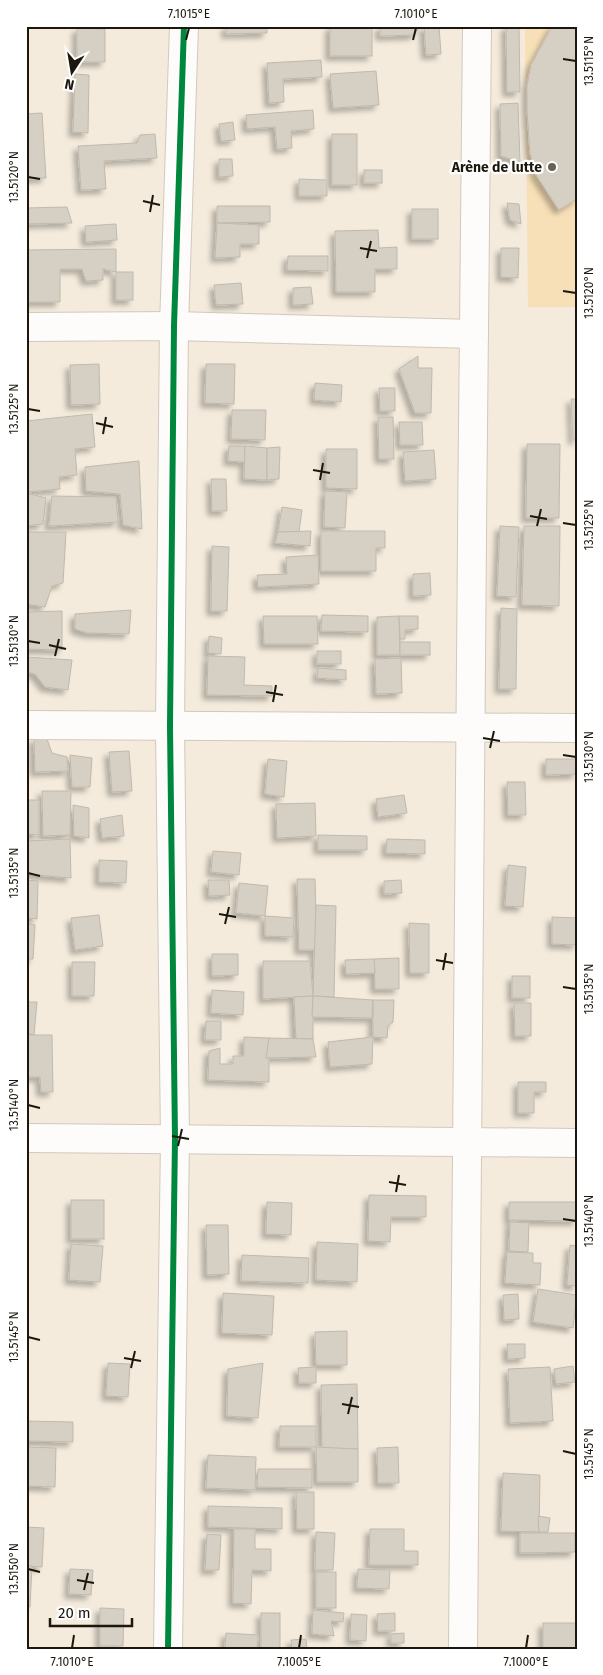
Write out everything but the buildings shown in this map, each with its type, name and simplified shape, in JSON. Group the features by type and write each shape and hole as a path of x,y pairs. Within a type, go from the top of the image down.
{"street":[{"path":"168,1649 175,1139 170,726 174,326 184,26"},
{"path":"463,1649 465,1141 470,954 469,726 477,26"},
{"path":"26,327 174,326 474,334"},
{"path":"26,725 577,728"},
{"path":"26,1138 577,1143"}],"shaded area":[{"name":"Arène de lutte","path":"525,26 577,26 577,307 528,307"}],"cycle path":[{"path":"168,1649 175,1139 170,726 174,326 184,26"}],"place":[{"name":"Arène de lutte","path":"552,167"}]}
